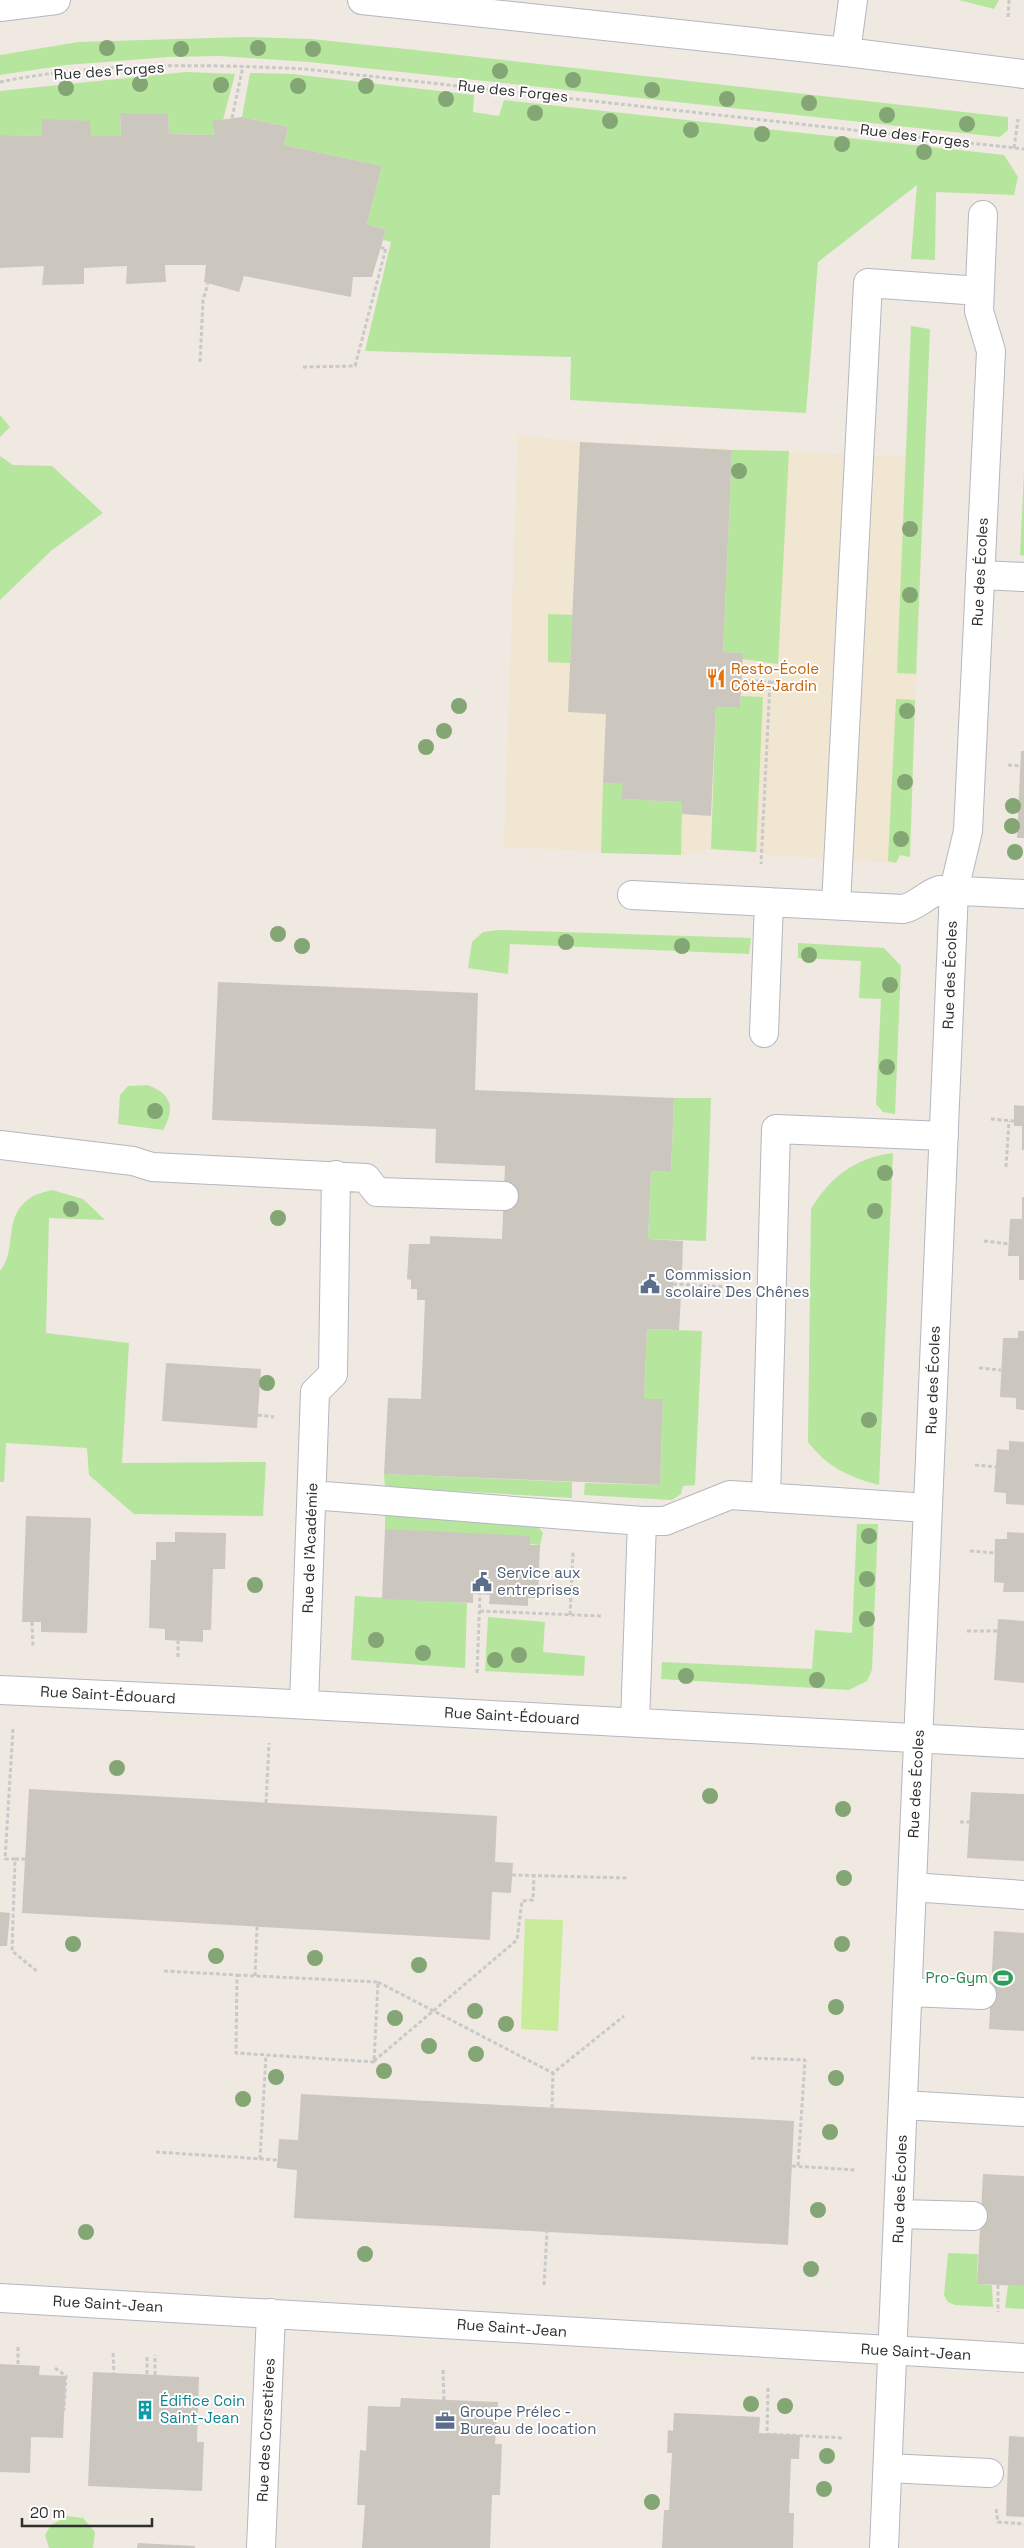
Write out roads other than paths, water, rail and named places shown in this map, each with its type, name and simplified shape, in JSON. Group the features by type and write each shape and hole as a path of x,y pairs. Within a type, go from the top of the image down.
{"street":[{"path":"0,7 56,0"},
{"path":"362,0 588,12 846,52 1024,74"},
{"path":"846,52 853,0"},
{"name":"Rue des Écoles","path":"884,2548 894,2351 954,890 968,831 991,351 979,311 983,215"},
{"path":"836,905 868,283 980,291"},
{"path":"980,576 1024,577"},
{"path":"632,895 903,909 919,903 932,892 954,890 1024,894"},
{"path":"764,1033 769,902"},
{"path":"766,1497 776,1129 944,1136"},
{"path":"0,1145 133,1161 152,1167 366,1178 377,1192 504,1196"},
{"name":"Rue de l'Académie","path":"304,1704 315,1392 333,1374 336,1175"},
{"path":"312,1495 642,1521 665,1521 730,1495 928,1508"},
{"path":"635,1722 642,1521"},
{"name":"Rue Saint-Édouard","path":"0,1690 304,1704 1024,1744"},
{"path":"912,1887 1024,1895"},
{"path":"908,1992 982,1995"},
{"path":"903,2105 1024,2112"},
{"path":"899,2214 973,2216"},
{"name":"Rue Saint-Jean","path":"0,2298 1024,2358"},
{"name":"Rue des Corsetières","path":"261,2548 271,2313"},
{"path":"888,2468 989,2473"}],"place":[{"name":"Resto-École Côté-Jardin","path":"716,678"},
{"name":"Commission scolaire Des Chênes","path":"650,1284"},
{"name":"Service aux entreprises","path":"482,1582"},
{"name":"Pro-Gym","path":"1003,1978"},
{"name":"Édifice Coin Saint-Jean","path":"145,2410"},
{"name":"Groupe Prélec - Bureau de location","path":"445,2421"}]}
